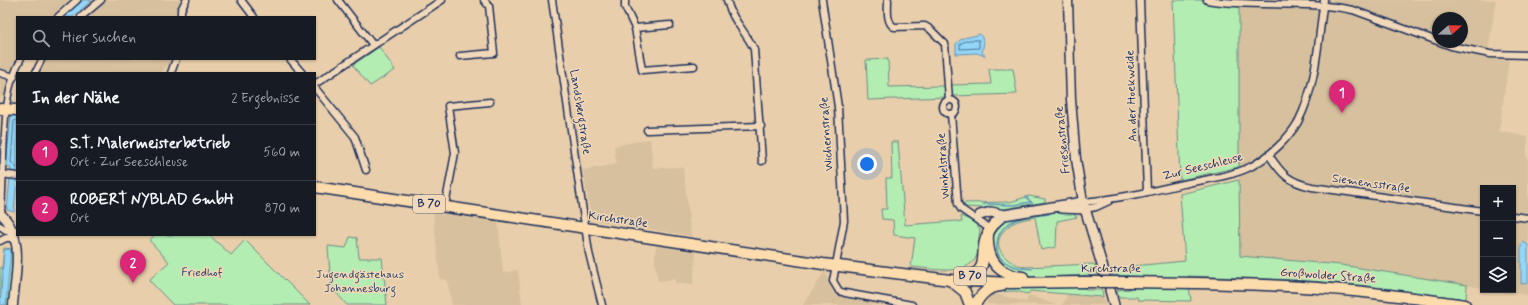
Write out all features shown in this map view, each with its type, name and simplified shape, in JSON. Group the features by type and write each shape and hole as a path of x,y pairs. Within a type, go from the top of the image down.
{"main road":[{"name":"Kirchstraße","path":"316,187 836,266 950,280 1010,283 1022,282"},
{"path":"980,215 991,212 1004,215 1052,207 1084,205"},
{"name":"Friesenstraße","path":"1084,205 1105,275"},
{"path":"971,276 977,273 983,266 985,241 990,229 1004,215"},
{"path":"990,229 990,255 992,261 1002,272 1013,276 1028,277 1034,281"},
{"name":"Kirchstraße","path":"917,275 971,276 1022,282"},
{"path":"950,280 965,292 970,305"},
{"name":"Kirchstraße","path":"1034,281 1188,283"},
{"name":"B 70","path":"1022,282 1034,281"},
{"path":"975,305 984,292 991,288 1010,283"},
{"name":"Großwolder Straße","path":"1188,283 1317,287 1378,293 1465,305"},
{"path":"1110,290 1114,305"}],"street":[{"path":"59,16 77,0"},
{"path":"83,16 101,0"},
{"path":"181,16 181,10 186,0"},
{"path":"241,0 253,16"},
{"path":"338,0 373,45"},
{"path":"316,83 442,0"},
{"path":"460,56 494,53 489,6 484,0"},
{"name":"Landsbergstraße","path":"552,0 586,228 594,276 602,305"},
{"path":"625,0 625,7 635,28 642,70 694,66"},
{"path":"726,0 733,16 748,35 754,49 761,126 762,160"},
{"name":"Wichernstraße","path":"822,0 838,107 844,221 833,281 839,291 912,305"},
{"path":"888,0 890,25 894,27 925,26 945,44 949,100"},
{"name":"Friesenstraße","path":"1068,0 1071,100 1075,146 1084,205"},
{"name":"An der Hoekweide","path":"1140,0 1147,192"},
{"path":"1207,0 1244,4 1324,3 1353,10 1431,40 1468,50 1490,54 1528,55"},
{"name":"Zur Seeschleuse","path":"1084,205 1096,207 1114,199 1232,174 1252,166 1269,155 1298,122 1305,105 1315,68 1324,3"},
{"path":"635,28 670,25"},
{"path":"16,232 0,215 8,110 14,77 21,60"},
{"path":"36,72 42,60"},
{"path":"171,72 176,60"},
{"path":"291,60 301,72"},
{"path":"0,73 14,77"},
{"path":"316,89 355,137 366,170"},
{"name":"Winkelstraße","path":"949,100 956,102 958,106 957,111 951,114 946,113 943,109 943,104 949,100"},
{"path":"445,206 455,153 448,106 490,102"},
{"name":"Winkelstraße","path":"951,114 958,204 961,209 990,229"},
{"path":"647,130 761,126"},
{"name":"Siemensstraße","path":"1269,155 1282,172 1294,183 1312,187 1480,211"},
{"path":"2,175 16,176"},
{"name":"Winkelstraße","path":"965,212 980,215 990,229"},
{"path":"1516,216 1528,218"},
{"path":"0,226 9,232 16,232"},
{"path":"13,305 18,244 17,236"},
{"path":"0,241 6,238 11,238 18,244"}],"shaded area":[{"path":"0,0 73,0 56,16 16,16 16,60 17,60 12,67 6,98 0,97"},
{"path":"105,0 181,0 177,16 88,16"},
{"path":"1239,0 1496,0 1487,57 1509,59 1499,131 1528,137 1526,157 1528,157 1528,295 1515,293 1516,185 1480,185 1480,288 1341,265 1239,256"},
{"path":"44,60 171,60 162,72 38,72"},
{"path":"650,139 653,168 683,167 691,236 594,220 591,218 583,170 617,164 614,146"},
{"path":"433,212 498,222 503,273 518,270 522,305 452,305 447,280 440,279"},
{"path":"656,246 696,252 693,285 675,283 675,279 658,281 655,261"},
{"path":"825,271 832,289 844,297 894,305 803,305"},
{"path":"995,294 1026,302 1029,295 1056,305 987,304 987,297"},
{"path":"1068,294 1103,297 1106,305 1062,305"}],"green space":[{"path":"1173,0 1239,0 1239,167 1180,180"},
{"path":"379,47 395,70 370,86 353,65"},
{"path":"888,59 889,87 945,86 946,97 868,100 866,60"},
{"path":"989,69 1013,69 1017,94 952,96 951,85 991,84"},
{"path":"891,142 898,142 905,225 956,221 962,222 961,216 974,222 980,230 977,255 966,267 938,270 911,267 915,238 894,235 893,220 882,219 881,209 887,209 886,178 892,178"},
{"path":"1239,180 1240,256 1341,265 1467,285 1466,299 1358,285 1297,280 1188,276 1188,279 1112,275 1111,272 1133,266 1185,261 1180,194"},
{"path":"1029,196 1045,199 1045,202 1004,209 966,207 963,203 1010,202"},
{"path":"1047,212 1072,213 1077,217 1057,221 1056,247 1041,250 1035,217 1016,222 1010,225 1003,232 999,238 999,245 1000,251 1004,256 1017,265 1026,267 1093,264 1095,265 1098,275 1055,277 1032,276 1013,273 1002,266 995,255 993,247 994,235 1000,225 1007,219"},
{"name":"Friedhof","path":"154,236 210,236 231,255 245,240 310,305 173,305 149,280 169,262 149,240"},
{"name":"Jugendgästehaus Johannesburg","path":"350,237 357,238 359,258 382,258 387,305 347,305 333,289 330,274 328,246 346,248"},
{"path":"4,248 13,249 9,305 0,305 0,268 2,268"},
{"path":"1085,286 1086,290 1102,290 1103,297 1030,291 1028,294 1015,291 995,292 1001,288"},
{"path":"1130,286 1189,286 1191,301 1138,300 1137,297 1119,297 1117,290 1130,289"}],"water":[{"path":"83,0 92,0 74,16 64,16"},
{"path":"980,34 984,42 982,52 985,56 977,53 956,54 956,44 961,39"},
{"path":"11,115 16,115 16,172 11,171 10,167 6,167"},
{"path":"10,177 16,178 14,212 7,210"},
{"path":"1523,242 1528,245 1528,283 1521,284 1521,244"},
{"path":"4,250 11,250 6,305 0,305"}],"waterway":[{"path":"1026,197 1033,204"},
{"path":"983,204 1014,205 1031,202"},
{"path":"1032,269 1018,267 1005,262 998,254 998,238 1003,229 1011,222 1027,217 1049,214"}],"place":[{"name":"S.T. Malermeisterbetrieb","path":"1342,113"},
{"name":"ROBERT NYBLAD GmbH","path":"133,283"}]}
